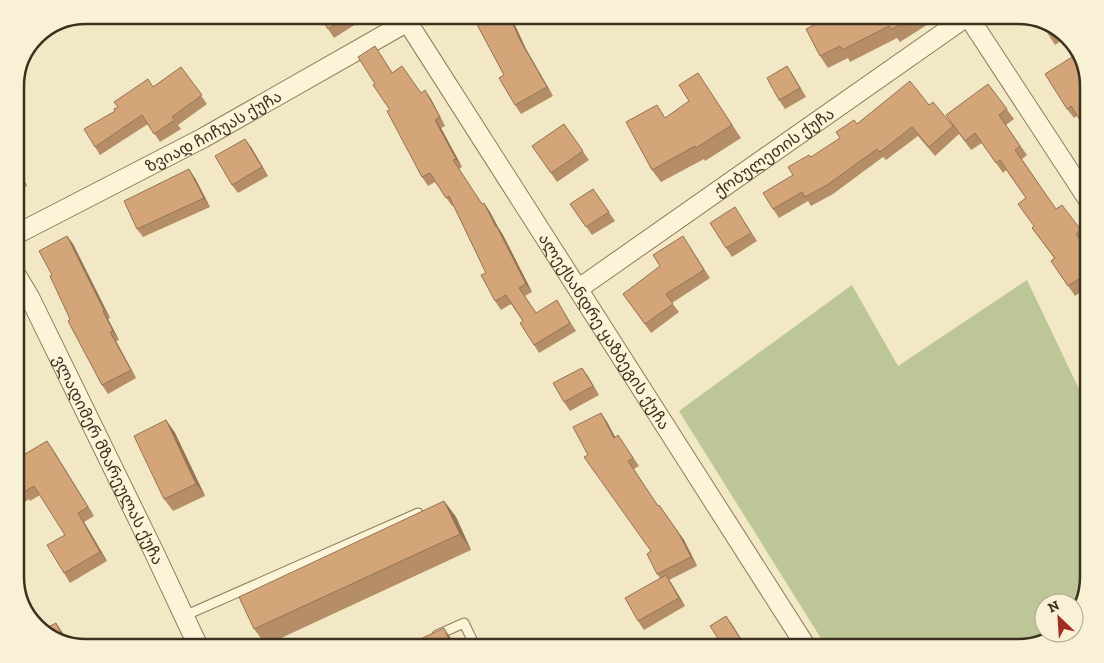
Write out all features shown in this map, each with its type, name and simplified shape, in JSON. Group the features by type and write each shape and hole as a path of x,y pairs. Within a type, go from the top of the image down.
{"street":[{"name":"ზვიად ჩიჩუას ქუჩა","path":"24,230 203,138 397,24"},
{"name":"ალექსანდრე ყაზბეგის ქუჩა","path":"408,24 801,639"},
{"name":"ქობულეთის ქუჩა","path":"578,289 956,24"},
{"path":"975,24 1080,188"},
{"name":"ვლადიმერ მზარეულას ქუჩა","path":"24,289 34,306 195,639"}],"lane":[{"path":"184,616 418,513"},
{"path":"432,637 464,623 472,639"}],"green space":[{"path":"1027,280 1080,391 1080,586 1078,593 1034,593 1034,637 1027,639 821,639 679,411 852,285 898,366"}],"building":[{"path":"325,24 336,24 328,29"},
{"path":"477,24 513,24 547,87 515,105 499,78 504,75"},
{"path":"816,24 900,24 891,30 889,26 842,50 840,46 820,56 806,29"},
{"path":"375,46 392,73 402,66 421,93 425,90 440,117 435,120 456,159 453,160 482,204 484,203 526,284 519,288 536,313 557,300 570,323 534,345 520,323 523,321 506,295 495,301 481,275 486,273 449,196 446,198 430,173 422,177 387,111 390,110 373,85 375,84 358,57"},
{"path":"1073,56 1080,81 1080,120 1071,106 1067,109 1045,74"},
{"path":"787,66 800,88 779,100 767,78"},
{"path":"181,67 202,95 172,117 175,120 154,134 142,115 95,147 84,129 115,111 114,109 118,107 114,102 148,79 153,87"},
{"path":"698,73 732,125 696,148 695,146 652,170 626,122 657,105 665,118 689,101 679,85"},
{"path":"910,81 929,105 933,102 953,126 929,147 912,127 880,152 877,149 827,185 805,197 802,192 773,209 763,193 793,175 788,167 809,155 811,157 840,138 836,132 854,120 857,124"},
{"path":"988,84 1007,109 999,115 1020,146 1015,150 1056,209 1062,205 1080,229 1076,234 1080,240 1080,278 1068,286 1051,261 1055,258 1032,228 1034,226 1018,204 1026,198 1000,160 996,163 975,133 965,141 946,115"},
{"path":"564,124 583,151 551,173 532,146"},
{"path":"245,139 262,167 232,185 215,156"},
{"path":"189,169 204,198 137,229 124,201"},
{"path":"593,189 609,212 586,227 570,204"},
{"path":"735,207 751,233 726,248 710,223"},
{"path":"67,236 104,310 113,331 110,332 131,370 102,385 68,321 70,319 50,276 52,275 39,251"},
{"path":"683,236 704,270 666,294 673,304 645,324 623,294 660,266 653,255"},
{"path":"582,368 593,386 564,402 553,383"},
{"path":"601,413 614,438 618,435 633,458 628,461 678,532 691,557 657,574 647,554 651,551 584,457 588,455 573,427"},
{"path":"166,420 196,484 164,499 134,436"},
{"path":"47,441 88,507 78,513 100,552 64,573 47,545 65,535 34,486 24,492 24,455"},
{"path":"444,501 460,534 254,629 239,597"},
{"path":"666,575 679,598 638,621 625,598"},
{"path":"726,616 740,639 718,639 710,626"},
{"path":"56,623 62,635 55,631 48,627"},
{"path":"444,628 449,639 420,639"}]}
